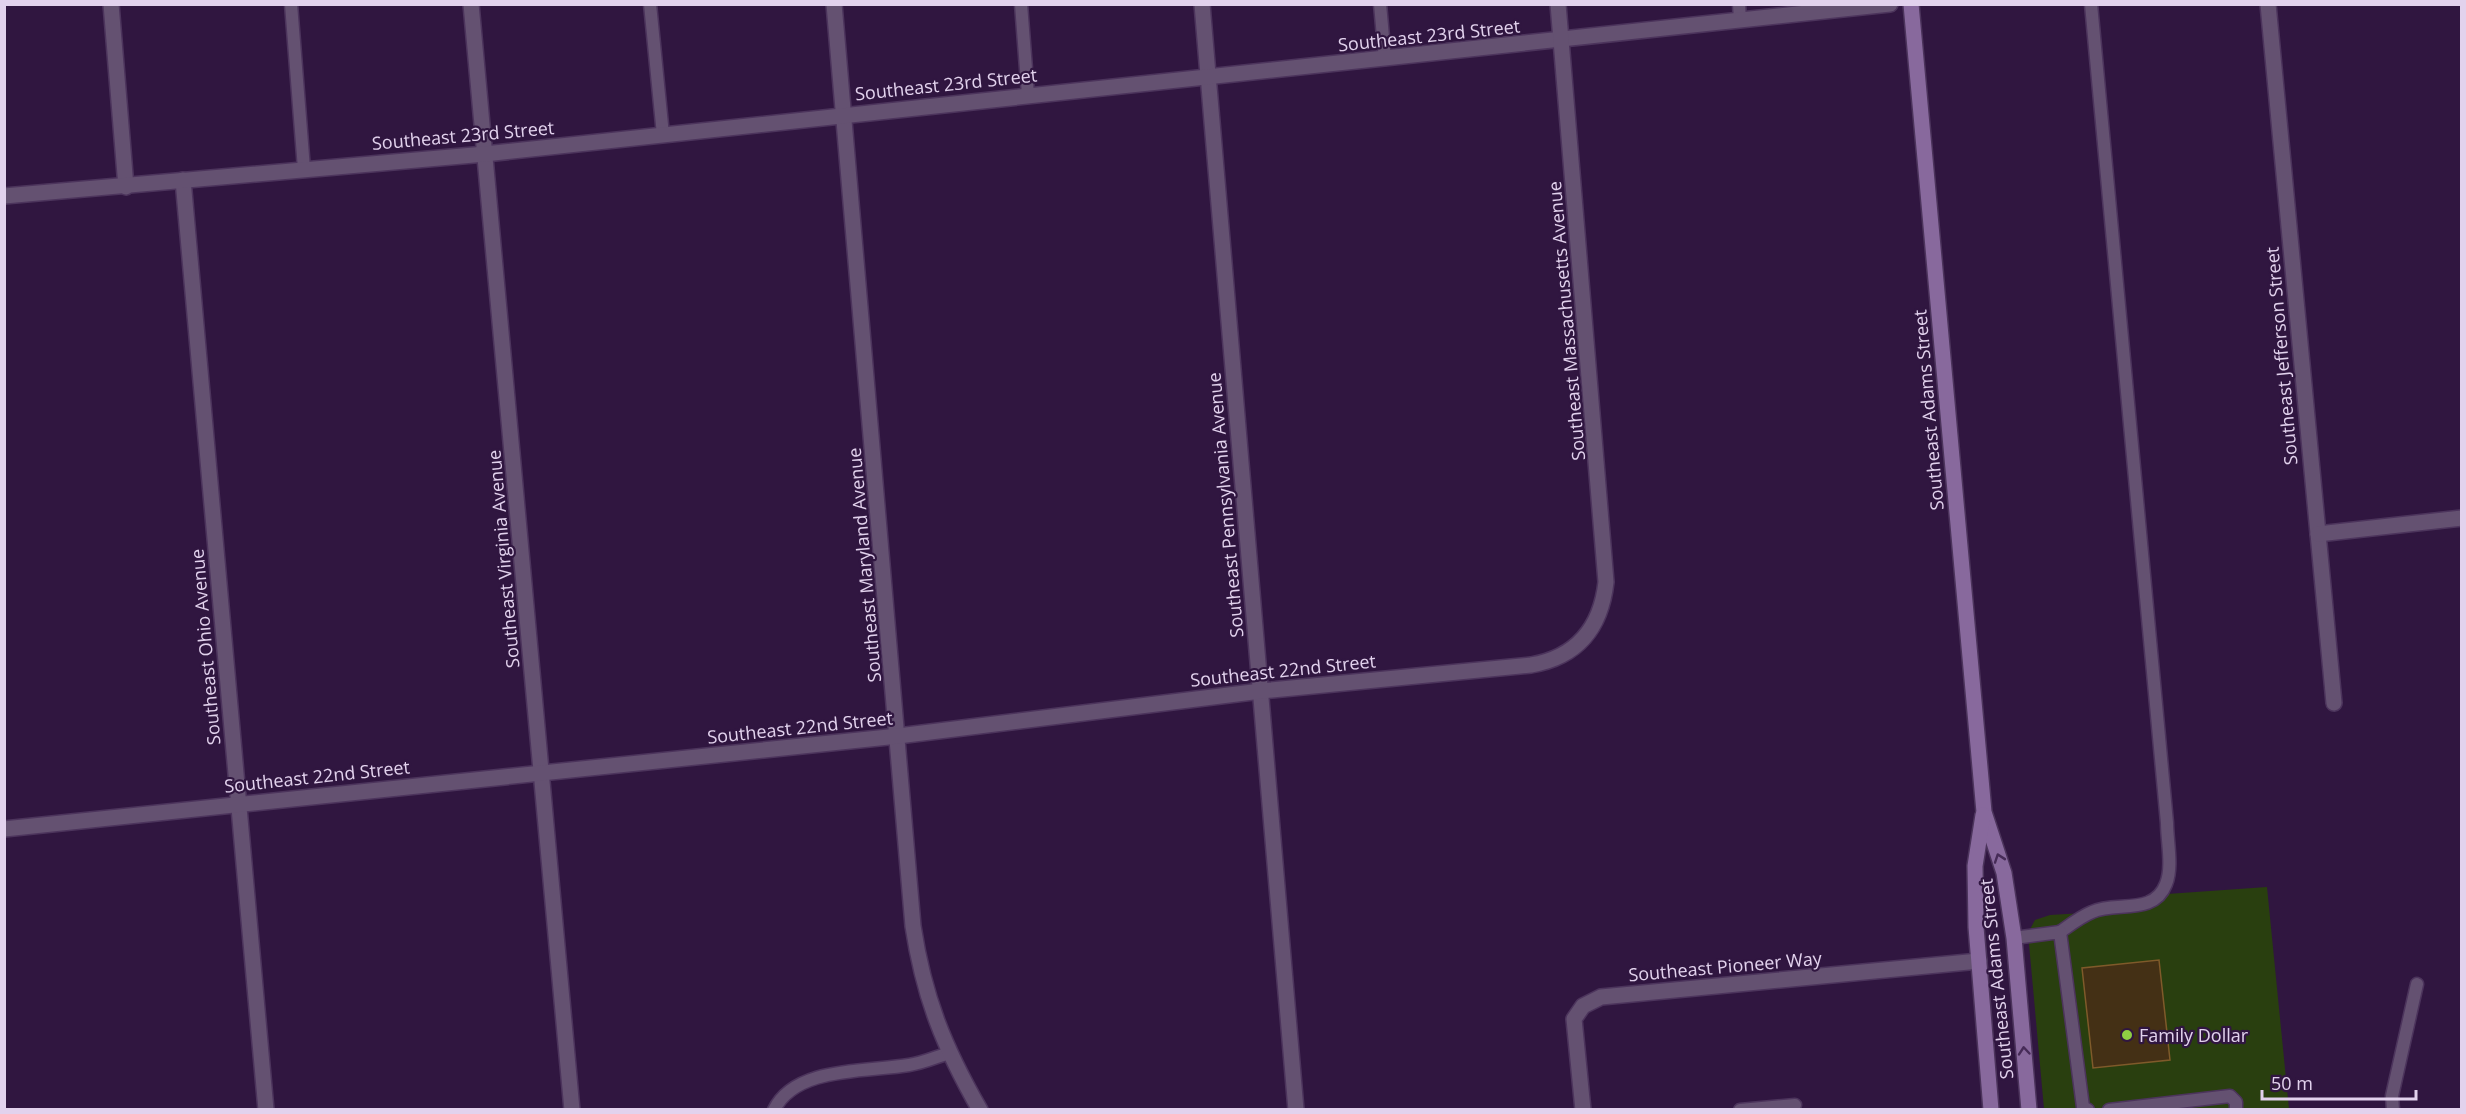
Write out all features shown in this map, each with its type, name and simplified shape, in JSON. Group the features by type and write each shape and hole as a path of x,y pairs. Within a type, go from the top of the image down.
{"main road":[{"name":"Southeast Adams Street","path":"1911,4 1984,812 2004,873 2014,938 2030,1110"},
{"name":"Southeast Adams Street","path":"1984,812 1975,866 1979,961 1991,1110"}],"street":[{"path":"111,4 126,186"},
{"name":"Southeast Virginia Avenue","path":"471,4 572,1110"},
{"name":"Southeast Maryland Avenue","path":"834,4 917,953 928,998 949,1053 980,1110"},
{"name":"Southeast Pennsylvania Avenue","path":"1202,4 1296,1110"},
{"name":"Southeast Massachusetts Avenue","path":"1558,4 1605,563 1604,599 1598,618 1590,632"},
{"name":"Southeast 23rd Street","path":"4,196 485,154 1028,95 1209,78 1561,40 1740,12 1890,4"},
{"name":"Southeast Jefferson Street","path":"2268,4 2334,703"},
{"name":"Southeast Ohio Avenue","path":"183,180 266,1110"},
{"path":"2318,534 2462,518"},
{"name":"Southeast 22nd Street","path":"4,829 898,736 1261,691 1543,663 1574,648 1590,632"},
{"name":"Southeast Pioneer Way","path":"1583,1110 1574,1019 1583,1006 1601,997 1979,961"}],"lane":[{"path":"291,4 304,169"},
{"path":"650,4 663,135"},
{"path":"1021,4 1028,95"},
{"path":"1380,4 1386,59"},
{"path":"2014,938 2060,932 2093,911 2149,903 2166,885 2169,874 2091,4"},
{"path":"2060,932 2083,1107 2088,1110"},
{"path":"2393,1110 2392,1096 2417,984"},
{"path":"774,1110 789,1089 817,1076 912,1065 949,1053"},
{"path":"2109,1110 2230,1096 2236,1102 2236,1110"},
{"path":"1740,1110 1795,1105"}],"green space":[{"path":"2267,887 2289,1109 2044,1109 2028,933 2035,920 2050,915 2134,910 2167,894"}],"building":[{"path":"2159,960 2170,1060 2093,1068 2082,968"}],"place":[{"name":"Family Dollar","path":"2127,1035"}]}
